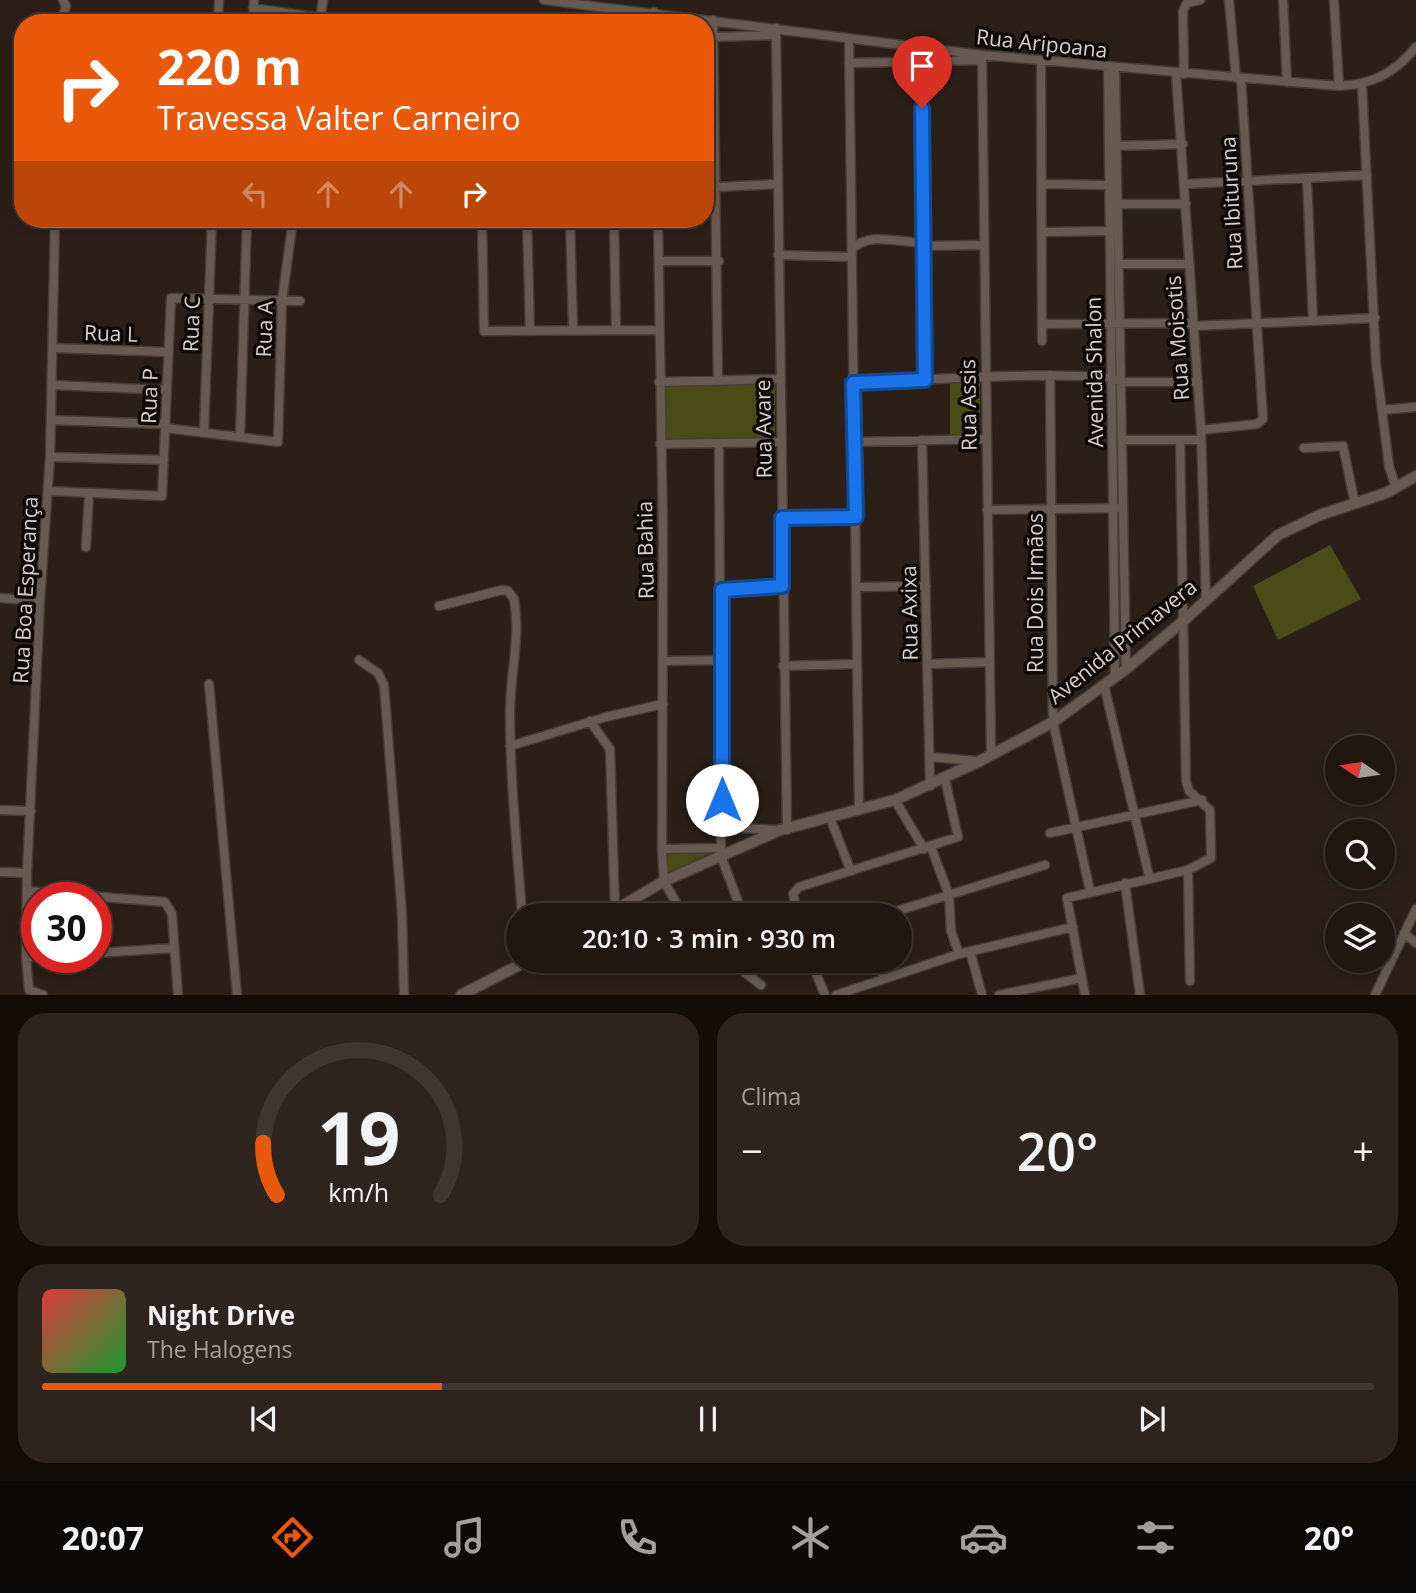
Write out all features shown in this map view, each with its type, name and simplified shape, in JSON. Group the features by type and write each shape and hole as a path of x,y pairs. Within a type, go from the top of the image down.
{"street":[{"name":"Rua Aripoana","path":"544,0 634,4 654,12 669,14"},
{"name":"Rua Moisotis","path":"1200,0 1187,3 1183,11 1180,74 1189,264 1201,430 1206,600"},
{"name":"Rua Ibituruna","path":"1201,430 1263,420 1248,181 1229,0"},
{"path":"1283,0 1287,82"},
{"path":"1334,0 1339,86"},
{"path":"253,4 295,14"},
{"name":"Rua Aripoana","path":"714,20 776,32 923,48 982,58 1339,86 1366,84"},
{"path":"714,32 776,32"},
{"name":"Rua Avare","path":"776,32 784,830"},
{"path":"849,39 859,809"},
{"path":"1396,488 1389,466 1382,410 1375,318 1367,174 1366,84 1403,61 1416,47"},
{"path":"923,48 925,380"},
{"path":"849,63 922,63 982,58"},
{"name":"Rua Assis","path":"982,58 984,379 991,754"},
{"path":"1041,61 1044,184 1042,341"},
{"name":"Avenida Shalon","path":"1111,68 1116,146 1108,185 1114,200"},
{"name":"Avenida Shalon","path":"1111,68 1114,200 1112,230 1122,440 1117,508 1115,677"},
{"path":"714,110 719,261 718,381"},
{"path":"1116,146 1183,144"},
{"path":"1185,184 1367,174"},
{"path":"1307,178 1313,321"},
{"path":"717,187 777,184"},
{"path":"1044,184 1108,185"},
{"path":"1114,200 1186,204"},
{"name":"Rua Boa Esperança","path":"27,882 40,601 50,457 55,228"},
{"name":"Rua C","path":"204,431 212,228"},
{"path":"51,420 165,426 240,437 247,228"},
{"name":"Rua A","path":"240,437 278,442 282,301 292,228"},
{"path":"482,228 484,331 659,330"},
{"path":"527,228 530,331"},
{"path":"570,228 573,331"},
{"path":"614,228 616,330"},
{"name":"Rua Bahia","path":"658,228 664,881"},
{"path":"1043,232 1112,230"},
{"name":"Avenida Shalon","path":"1112,230 1119,264 1115,295"},
{"path":"852,253 861,240 870,238 924,244 984,245"},
{"path":"778,256 852,253"},
{"path":"659,261 719,261"},
{"path":"1119,264 1189,264"},
{"name":"Rua P","path":"89,494 162,496 171,298 210,298"},
{"path":"210,298 300,301"},
{"path":"1042,324 1255,324 1375,318"},
{"name":"Avenida Shalon","path":"1116,324 1112,376 1118,487"},
{"name":"Rua L","path":"53,348 168,352"},
{"path":"853,383 1050,375 1112,376 1121,382 1198,382"},
{"name":"Rua Dois Irmãos","path":"1050,375 1053,722 1090,891"},
{"path":"659,382 779,379"},
{"path":"52,385 167,390"},
{"path":"1382,410 1416,407"},
{"path":"855,442 985,439"},
{"name":"Rua Axixa","path":"922,440 930,786"},
{"path":"1122,440 1201,440"},
{"path":"1085,995 1067,898 1149,876 1188,870 1211,860 1210,813 1202,800 1189,790 1186,781 1181,623 1180,440"},
{"path":"660,444 780,442"},
{"path":"719,444 722,590 721,852 739,903"},
{"path":"1304,448 1343,446 1355,504"},
{"path":"50,457 164,460"},
{"name":"Avenida Primavera","path":"628,903 721,852 784,830 895,800 930,786 1053,722 1126,669 1278,535 1296,525 1396,488 1416,476"},
{"path":"48,491 89,494 86,547"},
{"path":"987,510 1117,508"},
{"name":"Avenida Shalon","path":"1117,508 1126,669"},
{"path":"782,518 856,517"},
{"path":"722,590 782,586"},
{"path":"857,587 926,586"},
{"path":"439,606 499,590 511,593 515,606 516,662 510,699 510,746 521,903"},
{"path":"0,598 40,601"},
{"path":"359,660 378,673 384,685 402,915 404,995"},
{"path":"663,661 722,660"},
{"path":"928,664 989,662"},
{"path":"783,666 857,664"},
{"path":"209,684 237,995"},
{"path":"1104,685 1149,876"},
{"path":"510,746 590,721 663,704"},
{"path":"590,721 610,749 611,903"},
{"path":"930,757 980,761"},
{"path":"795,903 795,888 958,836 944,779"},
{"path":"895,800 927,848 949,895 951,931 959,954"},
{"path":"1050,833 1202,800"},
{"path":"0,810 31,811"},
{"path":"830,817 851,871"},
{"path":"722,827 784,830"},
{"path":"662,849 721,852"},
{"path":"912,906 1045,865"},
{"path":"1188,870 1191,981"},
{"path":"0,872 27,873"},
{"path":"664,881 676,903"},
{"path":"1125,883 1140,995"},
{"path":"112,898 165,902 172,914 178,995"},
{"path":"1375,995 1416,909"},
{"path":"836,995 959,954 1073,927"},
{"path":"1404,933 1416,943"},
{"path":"112,952 174,948"},
{"path":"970,951 982,995"},
{"path":"461,995 506,971"},
{"name":"Rua Boa Esperança","path":"26,973 26,992 43,995"},
{"path":"746,973 761,985"},
{"path":"816,973 825,995"},
{"path":"883,973 884,978"},
{"path":"999,995 1082,978"}],"shaded area":[{"path":"950,383 980,383 980,434 950,435"},
{"path":"775,384 775,441 665,441 664,385"},
{"path":"1330,545 1361,599 1278,640 1253,586"},
{"path":"665,852 712,852 666,875"}],"route":[{"path":"722,800 722,590 782,586 782,518 856,517 853,383 925,380 922,108"}]}
